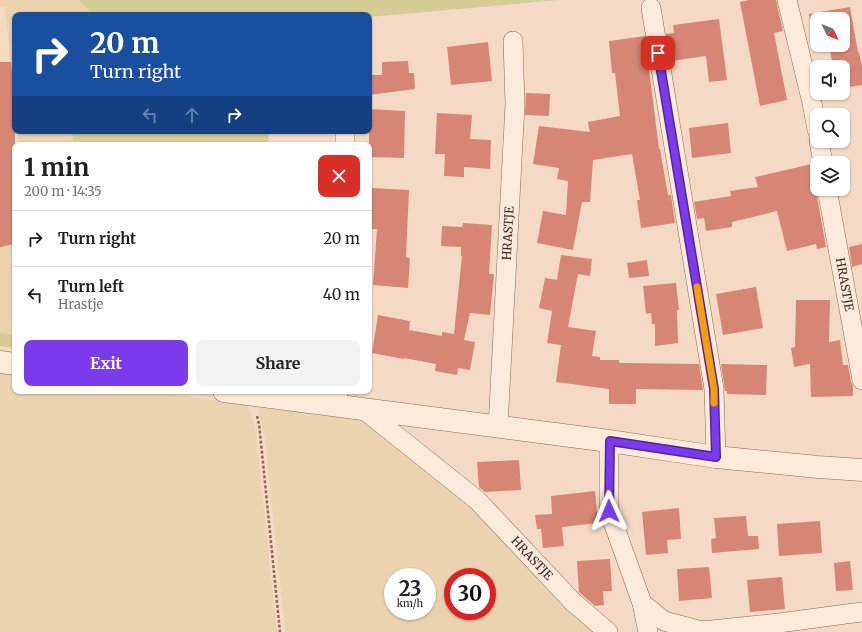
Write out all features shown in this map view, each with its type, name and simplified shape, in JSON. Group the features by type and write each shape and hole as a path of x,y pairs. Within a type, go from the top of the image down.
{"street":[{"path":"787,0 813,108"},
{"path":"651,8 714,389 716,457"},
{"name":"HRASTJE","path":"498,427 515,104 513,40"},
{"name":"HRASTJE","path":"828,196 862,380"},
{"path":"0,362 12,364"},
{"path":"244,394 337,398 364,409 610,441 716,457 862,470"},
{"name":"HRASTJE","path":"364,409 477,500 573,602 608,632"},
{"path":"610,441 609,511 642,603 648,632"},
{"path":"642,603 664,621 702,631 862,612"}],"path":[{"path":"251,395 259,424 280,632"}],"shaded area":[{"path":"0,0 79,0 90,12 12,12 12,76 5,7 0,7"},
{"path":"79,0 559,0 372,17 372,12 90,12"},
{"path":"18,134 72,134 73,142 19,142"},
{"path":"72,134 269,134 268,142 73,142"},
{"path":"12,245 12,335 0,333 0,247"},
{"path":"0,333 12,335 12,348 0,346"},
{"path":"0,373 12,375 12,394 166,394 203,398 247,406 252,415 256,435 277,632 0,632"},
{"path":"258,408 293,411 371,422 475,505 597,632 285,632 265,439"}],"building":[{"path":"749,0 776,0 783,31 774,33 787,100 760,106 740,2"},
{"path":"850,7 862,66 862,85 850,87 850,60 832,60 830,52 850,52 850,12 821,12"},
{"path":"719,19 727,80 709,82 706,56 671,61 666,34 674,33 673,25"},
{"path":"645,36 659,149 668,195 671,195 675,223 641,228 637,200 640,200 632,154 593,160 590,202 582,202 573,250 537,243 543,211 566,215 568,181 557,179 559,168 533,164 539,126 590,132 588,122 620,116 615,73 612,73 609,41"},
{"path":"488,42 492,81 451,85 447,47"},
{"path":"408,61 409,73 414,73 415,89 372,95 372,75 382,75 382,62"},
{"path":"0,62 11,62 12,134 15,134 15,142 12,142 12,245 0,247"},
{"path":"526,93 550,94 549,116 525,115"},
{"path":"372,109 405,111 404,158 372,157 372,142 369,142 369,134 372,134"},
{"path":"437,113 472,115 470,139 491,140 490,169 464,167 464,177 444,176 445,154 435,154"},
{"path":"728,123 731,153 692,158 689,128"},
{"path":"810,164 810,196 817,196 826,247 817,249 816,244 787,251 777,211 732,222 732,227 706,231 704,218 697,219 694,202 731,196 730,191 758,187 755,177"},
{"path":"372,188 409,190 406,257 410,258 408,288 373,285 377,229 372,229"},
{"path":"463,223 492,225 489,274 494,274 490,315 470,313 464,340 475,342 470,370 458,368 457,375 435,371 436,364 372,353 378,315 410,321 409,330 442,336 442,332 454,334 462,256 461,247 441,246 442,226 462,227"},
{"path":"862,244 862,264 852,267 849,247"},
{"path":"561,255 592,259 590,276 578,274 568,327 596,331 592,356 600,357 600,360 619,360 619,363 699,364 703,390 636,389 636,404 609,404 609,389 556,382 561,345 547,343 552,311 539,308 545,278 557,280"},
{"path":"647,260 649,276 629,278 627,263"},
{"path":"676,283 679,310 677,310 678,343 655,346 655,324 652,324 651,313 646,314 643,286"},
{"path":"756,287 763,328 723,335 716,294"},
{"path":"796,300 830,300 829,342 840,340 843,365 848,365 853,386 853,396 811,397 810,364 794,367 791,348 795,347"},
{"path":"721,364 767,365 766,395 727,394 727,391 725,391"},
{"path":"519,460 521,490 485,492 479,487 477,462"},
{"path":"595,491 598,523 562,527 564,546 543,548 541,529 537,529 535,515 552,514 551,496"},
{"path":"679,508 681,539 667,540 668,553 646,555 642,512"},
{"path":"746,516 748,536 758,536 759,549 712,553 711,539 716,538 714,518"},
{"path":"820,521 822,553 779,556 777,524"},
{"path":"610,559 612,591 603,591 604,605 595,606 579,592 577,561"},
{"path":"850,561 853,590 836,591 834,563"},
{"path":"709,567 712,598 679,601 677,569"},
{"path":"782,577 785,609 750,612 747,580"}],"slow traffic":[{"path":"697,287 714,389 714,403"}],"route":[{"path":"609,511 610,441 716,457 714,389 658,53"}]}
